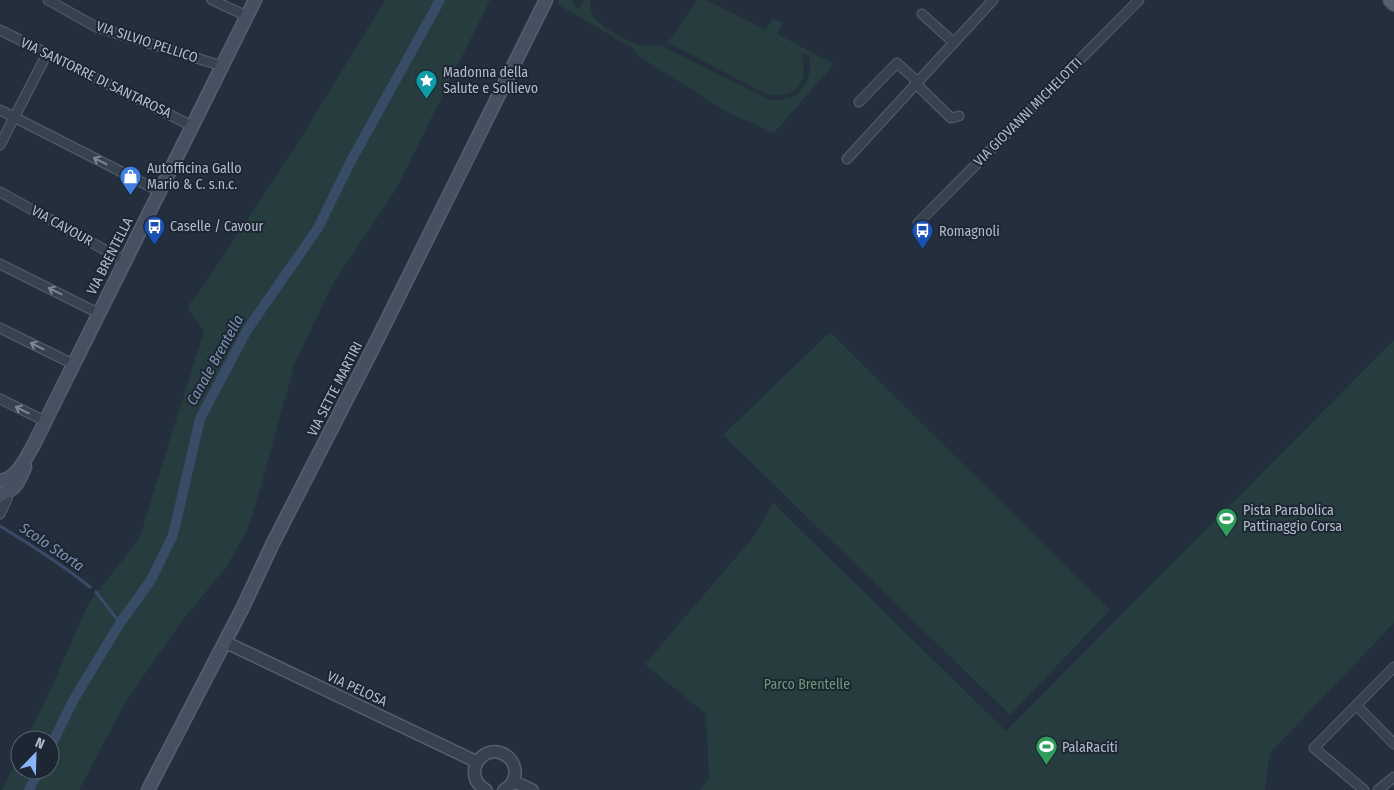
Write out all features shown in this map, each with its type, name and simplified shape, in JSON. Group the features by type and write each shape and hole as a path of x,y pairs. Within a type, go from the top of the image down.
{"main road":[{"name":"VIA BRENTELLA","path":"33,446 255,0"},
{"name":"VIA SETTE MARTIRI","path":"148,790 225,642 546,0"},
{"path":"1390,0 1394,4"},
{"path":"33,446 15,488 2,488 4,481 13,475 33,446"}],"street":[{"name":"VIA SILVIO PELLICO","path":"48,0 96,27 222,66"},
{"path":"212,0 247,16"},
{"path":"847,159 993,0"},
{"name":"VIA GIOVANNI MICHELOTTI","path":"918,223 1139,0"},
{"path":"922,14 954,43"},
{"name":"VIA SANTORRE DI SANTAROSA","path":"0,30 192,126"},
{"path":"0,145 47,54"},
{"path":"859,102 897,63 951,118 959,116"},
{"path":"0,110 159,191"},
{"name":"VIA CAVOUR","path":"0,192 125,260"},
{"path":"0,264 98,313"},
{"path":"0,328 73,364"},
{"path":"0,399 45,421"},
{"path":"1,511 7,500 2,488"},
{"name":"VIA PELOSA","path":"225,642 477,762"},
{"path":"1364,790 1314,748 1394,667"},
{"path":"1357,706 1394,744"},
{"path":"484,790 476,778 474,770 477,762 486,754 495,752 503,754 513,763 515,772 513,781 504,790"},
{"path":"1378,790 1394,777"},
{"path":"513,781 532,790"}],"green space":[{"path":"385,0 490,0 395,191 334,282 295,362 247,531 226,567 182,621 126,701 79,790 2,790 10,774 10,780 60,780 60,730 31,730 88,604 139,539 204,331 187,307 204,285 298,143"},
{"path":"559,0 574,0 573,4 579,9 584,0 590,0 591,12 596,20 621,37 642,46 660,45 768,99 780,100 789,98 802,89 810,73 808,55 801,53 804,72 799,86 786,94 766,94 667,42 697,0 706,0 766,30 773,18 782,23 777,34 834,64 774,133 727,112 637,55 634,49 557,4"},
{"path":"830,332 1110,610 1010,715 723,435"},
{"name":"Parco Brentelle","path":"1394,340 1394,623 1270,753 1265,790 700,790 709,778 706,714 645,664 754,536 773,503 1006,731"}],"waterway":[{"name":"Canale Brentella","path":"59,730 74,699 120,623 151,580 173,535 200,419 247,330 318,228 352,159 440,0"},
{"name":"Scolo Storta","path":"0,526 46,555 90,587"},
{"name":"Scolo Storta","path":"96,592 120,623"},
{"name":"Canale Brentella","path":"29,790 34,780"}],"place":[{"name":"Madonna della Salute e Sollievo","path":"427,99"},
{"name":"Autofficina Gallo Mario & C. s.n.c.","path":"131,195"},
{"name":"Caselle / Cavour","path":"154,245"},
{"name":"Romagnoli","path":"923,250"},
{"name":"Pista Parabolica Pattinaggio Corsa","path":"1227,537"},
{"name":"PalaRaciti","path":"1046,766"}]}
